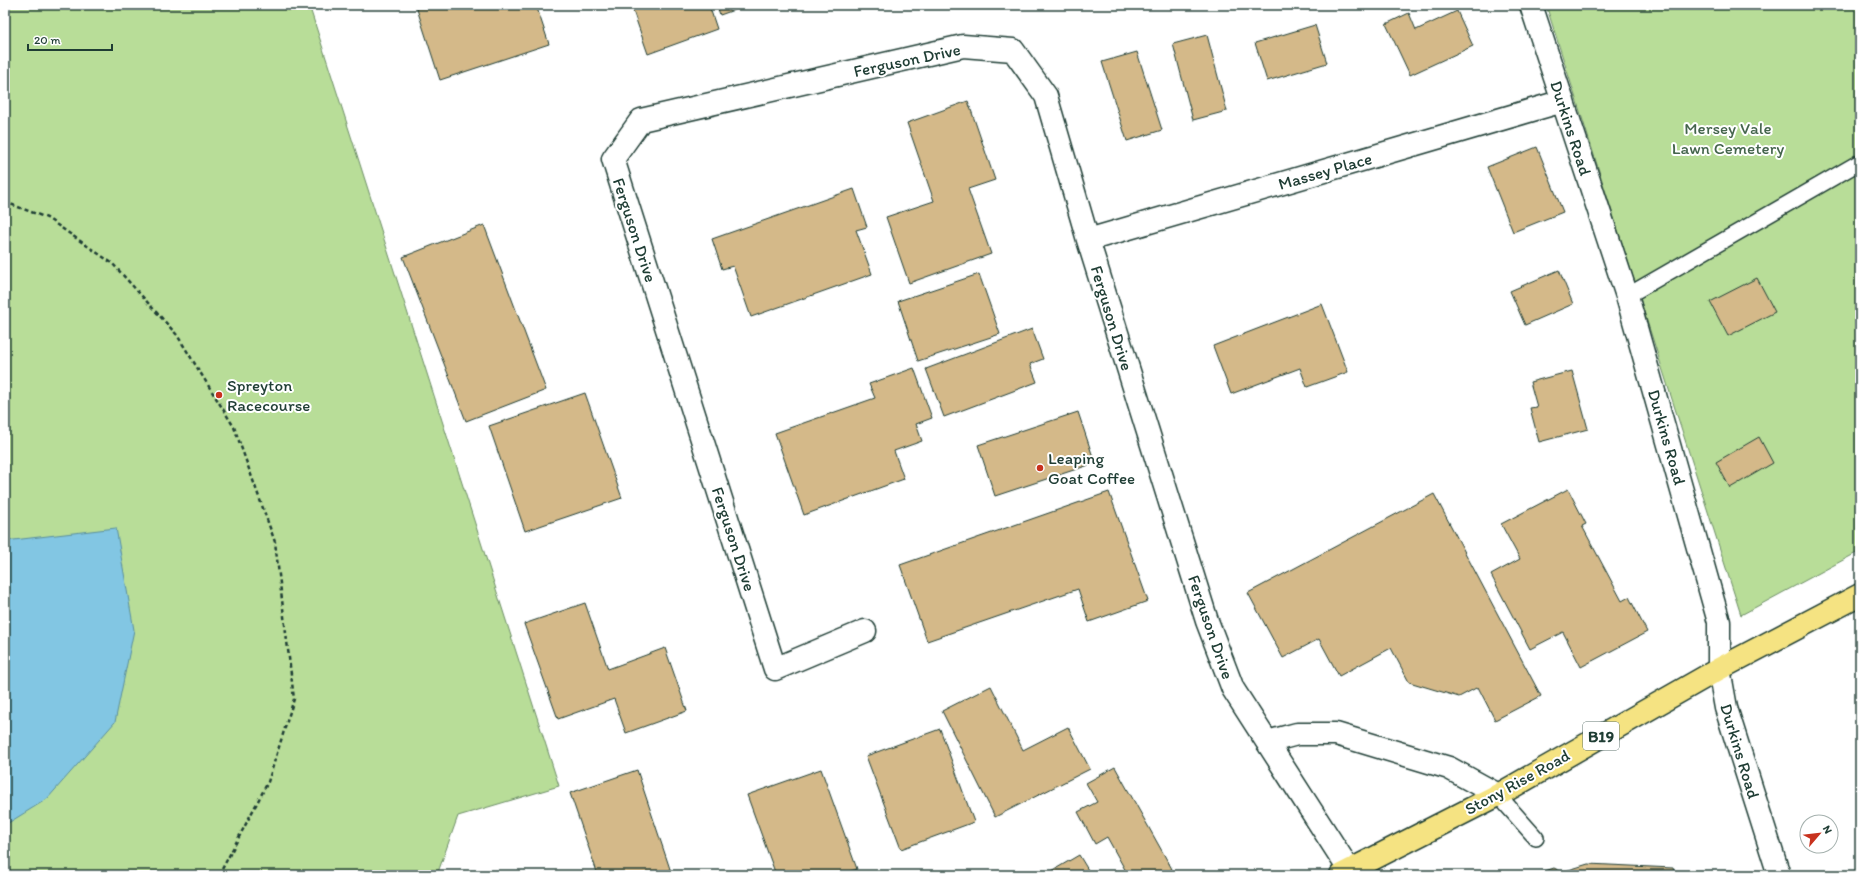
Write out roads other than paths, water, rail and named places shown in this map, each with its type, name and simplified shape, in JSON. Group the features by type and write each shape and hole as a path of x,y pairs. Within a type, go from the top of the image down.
{"main road":[{"name":"Stony Rise Road","path":"1345,873 1498,795 1719,669 1860,594"}],"street":[{"name":"Durkins Road","path":"1531,5 1627,296 1719,622 1719,669 1726,708 1779,875"},
{"name":"Ferguson Drive","path":"865,631 775,669 613,159 641,120 963,46 1013,50 1046,96 1088,240 1207,621 1233,689 1267,742 1345,873"},
{"name":"Massey Place","path":"1088,240 1562,101"},
{"path":"1267,742 1297,734 1336,734 1449,768 1498,795"}],"lane":[{"path":"1627,296 1860,162"},
{"path":"1498,795 1536,838"}],"water":[{"path":"116,528 134,630 115,722 47,799 5,825 5,541"}],"place":[{"name":"Spreyton Racecourse","path":"219,395"},
{"name":"Leaping Goat Coffee","path":"1040,468"}],"park label":[{"name":"Mersey Vale Lawn Cemetery","path":"1728,138"}]}
